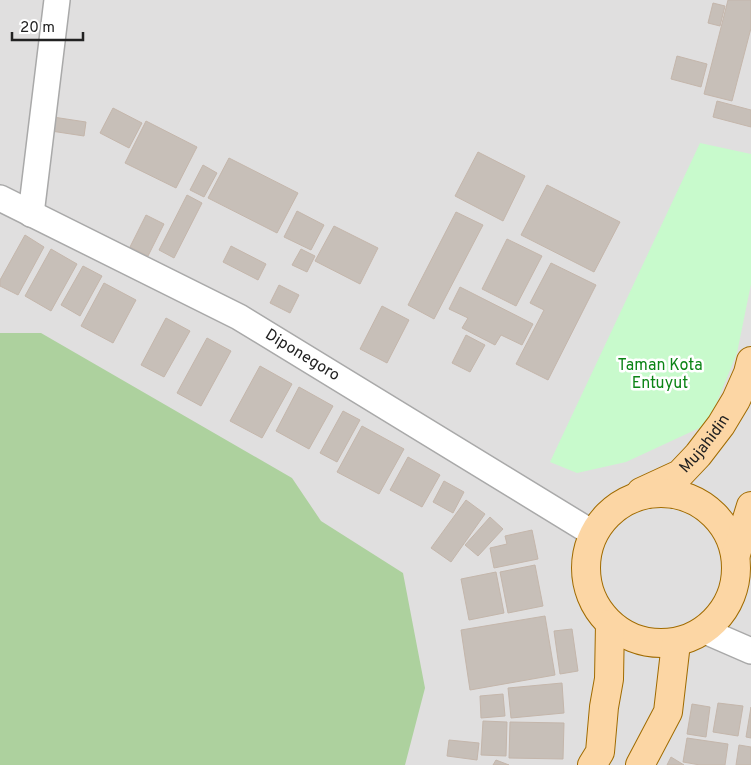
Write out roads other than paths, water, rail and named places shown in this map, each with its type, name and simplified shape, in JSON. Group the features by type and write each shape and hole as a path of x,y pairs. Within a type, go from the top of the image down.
{"main road":[{"name":"Mujahidin","path":"629,498 680,474 692,461 721,426 736,400 748,373 751,361"},
{"path":"736,554 724,528 716,517 700,504 681,496 660,494 629,498 619,503 594,534 587,557 587,582 595,605 610,624 624,634 641,641 658,644 691,638 704,631 725,610 736,582 736,554 751,506"},
{"path":"592,765 600,752 609,679 610,624"},
{"path":"640,765 668,712 676,642"}],"street":[{"path":"31,214 56,0"},
{"name":"Diponegoro","path":"0,198 239,317 594,534"},
{"path":"704,631 751,651"}],"park label":[{"name":"Taman Kota Entuyut","path":"660,375"}]}
